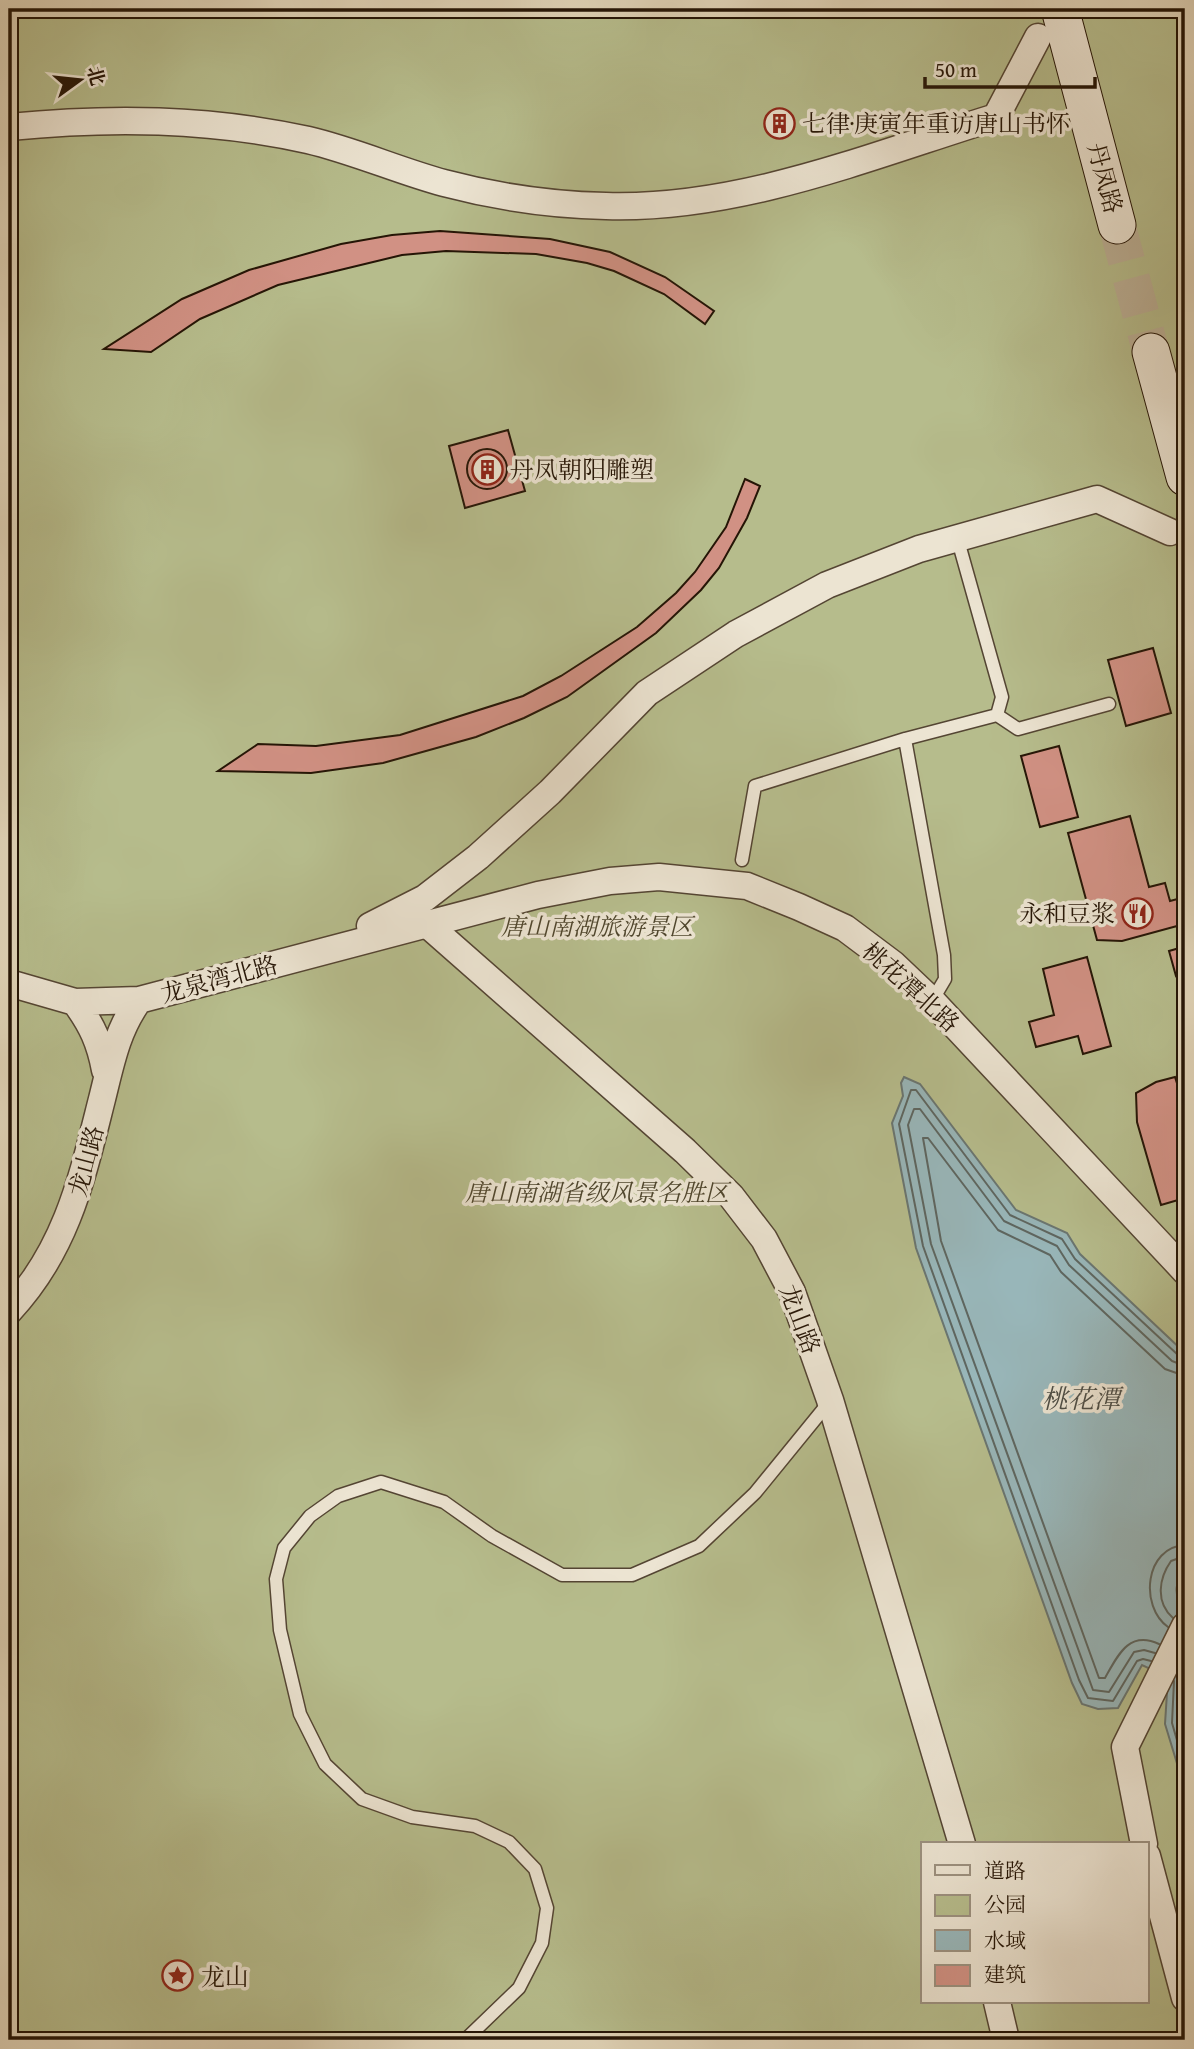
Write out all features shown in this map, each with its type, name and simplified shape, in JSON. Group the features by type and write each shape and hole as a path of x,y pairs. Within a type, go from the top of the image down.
{"main road":[{"name":"丹凤路","path":"1060,9 1126,223 1077,9"},
{"path":"1185,409 1160,348 1185,477"}],"street":[{"path":"9,127 141,119 238,127 310,140 445,184 491,193 570,204 660,206 754,190 996,117 1038,37"},
{"path":"370,926 425,898 478,857 550,792 647,693 771,614 827,585 956,537 1097,499 1170,532"},
{"name":"桃花潭北路","path":"428,925 538,895 610,881 659,877 747,886 845,928 893,964 932,1001 1185,1271"},
{"name":"龙泉湾北路","path":"9,983 75,1002 139,1000 392,931 428,925"},
{"name":"龙山路","path":"428,925 685,1151 731,1196 764,1239 792,1292 830,1400 961,1842"},
{"name":"龙山路","path":"9,1311 51,1258 74,1206 116,1042 127,1016 139,1000"},
{"path":"75,1002 91,1023 100,1041 107,1079"},
{"path":"1144,1842 1125,1747 1185,1626"},
{"path":"1148,1860 1185,1998"},
{"path":"997,2004 1006,2040"}],"lane":[{"path":"956,537 1002,697 997,715"},
{"path":"742,860 755,786 905,739 997,715 1018,729 1109,704"},
{"path":"905,739 944,955 945,979 932,1001"},
{"path":"465,2040 519,1987 542,1943 547,1908 535,1869 509,1842 475,1826 412,1817 362,1799 325,1764 300,1714 279,1630 276,1579 284,1548 310,1516 338,1496 381,1482 444,1502 492,1536 562,1575 632,1575 699,1546 755,1493 830,1400"}],"green space":[{"name":"唐山南湖旅游景区","path":"9,9 1185,9 1185,2040 9,2040"}],"water":[{"name":"桃花潭","path":"904,1077 920,1084 1016,1210 1067,1233 1080,1254 1185,1353 1185,1565 1178,1581 1177,1592 1185,1607 1185,1820 1179,1770 1165,1724 1168,1677 1142,1665 1118,1708 1098,1709 1082,1704 1072,1683 916,1248 892,1123 903,1096 901,1083"}],"building":[{"path":"440,231 550,239 610,252 665,277 714,311 705,324 664,294 614,271 587,263 536,254 446,251 402,255 278,285 200,319 151,352 104,349 182,299 249,270 341,244 392,235"},
{"name":"丹凤朝阳雕塑","path":"508,430 525,491 465,508 449,446"},
{"path":"487,449 495,450 501,455 506,461 506,477 501,483 495,488 487,489 479,488 473,483 468,477 467,469 468,461 473,455 479,450"},
{"path":"745,479 760,486 747,518 719,568 701,590 656,633 567,697 476,737 383,763 311,773 218,771 258,744 316,746 400,735 523,696 561,676 637,627 676,593 695,572 726,527"},
{"path":"1153,648 1171,713 1126,726 1108,660"},
{"path":"1059,746 1078,817 1040,827 1021,756"},
{"name":"永和豆浆","path":"1130,816 1149,887 1165,883 1170,901 1185,897 1185,991 1176,976 1169,951 1183,947 1177,926 1122,941 1097,940 1068,833"},
{"path":"1087,957 1111,1046 1083,1054 1078,1036 1036,1047 1029,1022 1054,1015 1043,969"},
{"path":"1175,1077 1181,1096 1185,1095 1185,1161 1182,1162 1185,1198 1161,1205 1137,1122 1136,1093 1156,1082"}],"tunnel":[{"path":"1117,225 1151,352"}],"place":[{"name":"七律·庚寅年重访唐山书怀","path":"779,123"},
{"name":"丹凤朝阳雕塑","path":"487,469"},
{"name":"永和豆浆","path":"1138,913"},
{"name":"龙山","path":"178,1976"}],"park label":[{"name":"唐山南湖省级风景名胜区","path":"597,1192"}]}
